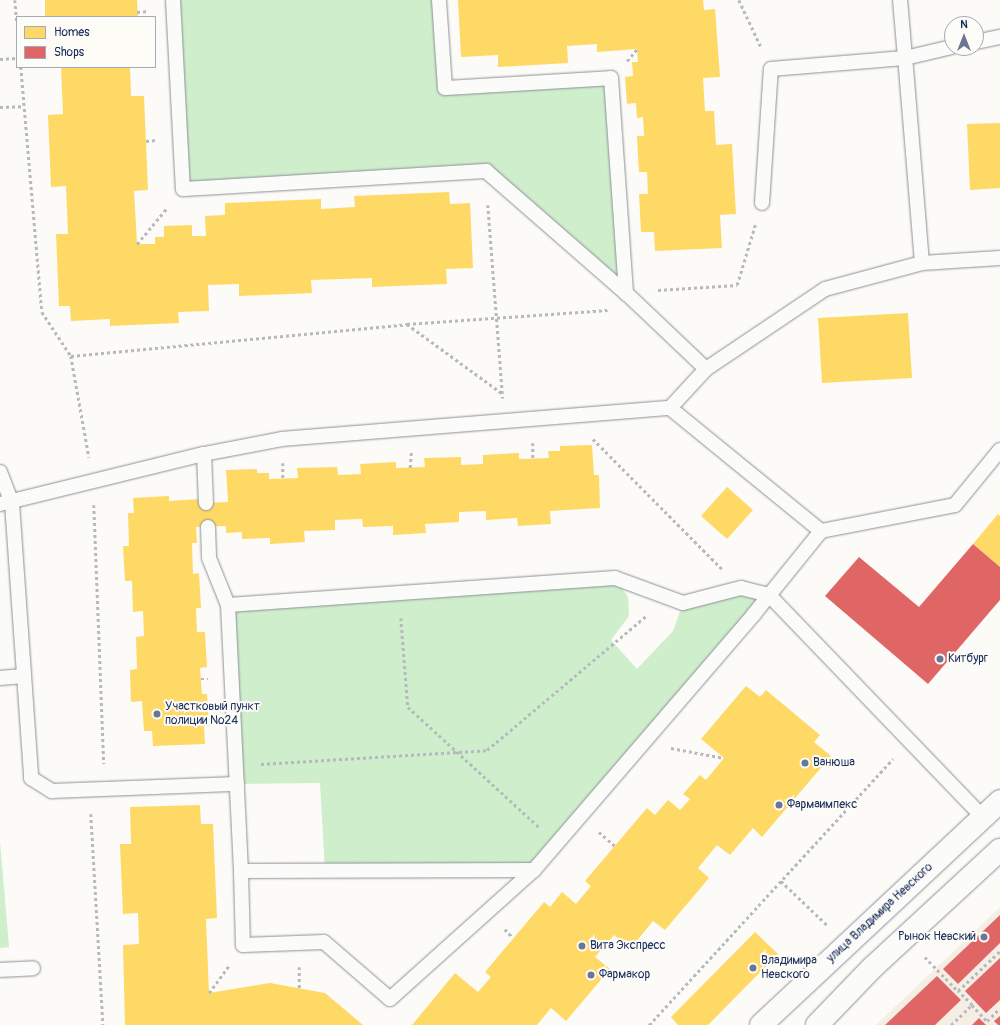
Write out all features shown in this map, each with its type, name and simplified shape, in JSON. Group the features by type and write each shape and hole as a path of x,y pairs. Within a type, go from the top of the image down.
{"street":[{"name":"улица Владимира Невского","path":"761,1025 1000,801"},
{"path":"817,1025 873,967 1000,850"}],"lane":[{"path":"173,0 183,189 486,171 626,293 706,369"},
{"path":"438,0 445,88 611,78 626,293"},
{"path":"900,0 922,263"},
{"path":"984,40 1000,37"},
{"path":"762,203 771,69 905,58 944,49"},
{"path":"6,503 92,480 204,454 282,439 505,423 670,408 706,369 826,289 922,263 1000,258"},
{"path":"670,408 821,531"},
{"path":"208,527 209,558 228,604 241,871 243,945 324,942 390,999 534,870 769,595 821,531 955,505 1000,450"},
{"path":"204,454 206,504"},
{"path":"0,472 6,503 24,676 31,778 52,791 237,784"},
{"path":"228,604 615,578 683,603 741,588 769,595 983,817"},
{"path":"0,678 24,676"},
{"path":"241,871 534,870"},
{"path":"0,970 33,968"}],"path":[{"path":"15,0 16,16"},
{"path":"739,0 771,69"},
{"path":"0,59 16,58"},
{"path":"21,68 42,312 71,356 92,480 105,789"},
{"path":"0,107 24,106"},
{"path":"486,171 505,423"},
{"path":"137,244 183,189"},
{"path":"626,293 737,285 762,203"},
{"path":"71,356 407,324 641,307"},
{"path":"407,324 503,394"},
{"path":"571,417 741,588"},
{"path":"399,593 408,707 557,843"},
{"path":"236,766 487,750 668,598"},
{"path":"650,1025 910,741"},
{"path":"643,743 724,758"},
{"path":"90,789 103,1025"},
{"path":"209,993 243,945"},
{"path":"958,991 1000,951"},
{"path":"936,968 987,1021 1000,1008"},
{"path":"951,1025 972,1005"}],"shaded area":[{"name":"Рынок Невский","path":"1000,907 1000,1025 876,1025 936,968"}],"green space":[{"path":"173,0 439,0 445,88 611,78 626,293 486,171 183,189"},
{"path":"615,578 628,597 629,616 611,640 637,669 673,631 683,603 741,588 769,595 534,870 325,871 320,783 237,784 228,605"},
{"path":"0,841 9,947 0,948"}],"building: Homes":[{"path":"45,0 137,0 138,16 45,16"},
{"path":"458,0 703,0 704,10 715,9 720,77 703,78 705,111 714,111 716,145 732,144 736,214 720,215 722,248 655,251 654,232 641,232 639,194 648,194 647,172 639,172 637,136 644,136 643,117 637,118 636,103 627,104 625,77 633,76 632,62 638,62 637,49 597,52 597,44 567,46 568,63 498,67 498,55 461,57"},
{"path":"61,68 130,68 131,96 144,96 148,190 134,191 137,244 155,244 155,237 164,237 164,226 192,225 192,236 206,236 205,216 225,215 225,203 321,199 321,209 355,207 354,196 449,192 450,204 470,203 473,268 446,269 447,284 372,287 372,278 311,280 312,293 239,296 239,284 208,285 209,311 178,312 179,323 110,326 110,319 71,321 70,306 59,306 56,234 68,234 66,186 51,187 48,115 63,114"},
{"path":"1000,123 1000,188 970,190 967,124"},
{"path":"908,313 912,378 822,383 818,318"},
{"path":"592,445 594,475 599,475 600,508 550,511 551,524 518,526 517,518 486,520 486,511 459,512 459,522 425,524 426,533 393,535 393,526 363,527 362,519 335,520 335,530 304,531 305,542 270,544 270,538 242,539 242,532 226,533 226,526 196,527 197,543 192,543 193,574 199,573 201,608 196,608 197,632 205,632 207,667 200,668 202,694 207,694 209,726 204,726 205,744 153,746 152,731 144,731 142,701 131,702 130,670 137,669 136,637 144,636 143,611 133,612 132,581 125,581 123,546 129,546 128,513 134,513 133,498 169,496 169,501 201,499 206,503 228,502 226,470 257,469 257,473 269,473 269,479 298,478 297,468 337,467 338,475 361,474 360,464 396,462 396,468 425,467 424,458 461,457 461,465 483,464 483,455 519,453 519,459 549,458 548,451 560,451 560,446"},
{"path":"727,487 753,510 727,539 701,516"},
{"path":"998,514 1000,516 1000,567 973,544"},
{"path":"746,686 760,697 766,690 820,735 814,742 831,756 762,837 753,828 730,855 717,845 698,868 709,878 665,930 653,921 630,949 614,935 595,957 610,969 566,1021 551,1008 537,1025 412,1025 455,973 478,992 491,977 485,972 544,902 550,907 562,892 576,904 591,886 585,881 647,808 655,815 668,800 680,810 690,799 683,794 700,775 706,780 724,758 701,739"},
{"path":"200,805 201,824 213,824 217,918 206,919 209,993 270,983 325,993 363,1025 125,1025 123,945 139,944 138,913 123,914 120,844 131,844 130,807"},
{"path":"755,932 778,954 708,1025 678,1025 671,1017"}],"building: Shops":[{"path":"973,544 1000,567 1000,600 928,684 825,596 859,557 919,607"},
{"path":"1000,915 1000,943 958,984 943,969"},
{"path":"1000,958 1000,1000 986,1013 965,991"},
{"path":"937,976 961,1000 935,1025 885,1025"},
{"path":"1000,1016 1000,1025 998,1025 994,1021"},
{"path":"979,1018 986,1025 972,1025"}],"place":[{"name":"Китбург","path":"940,659"},
{"name":"Участковый пункт полиции №24","path":"157,714"},
{"name":"Ванюша","path":"805,763"},
{"name":"Фармаимпекс","path":"779,805"},
{"name":"Рынок Невский","path":"984,937"},
{"name":"Вита Экспресс","path":"582,946"},
{"name":"Владимира Невского","path":"753,968"},
{"name":"Фармакор","path":"591,975"}]}
